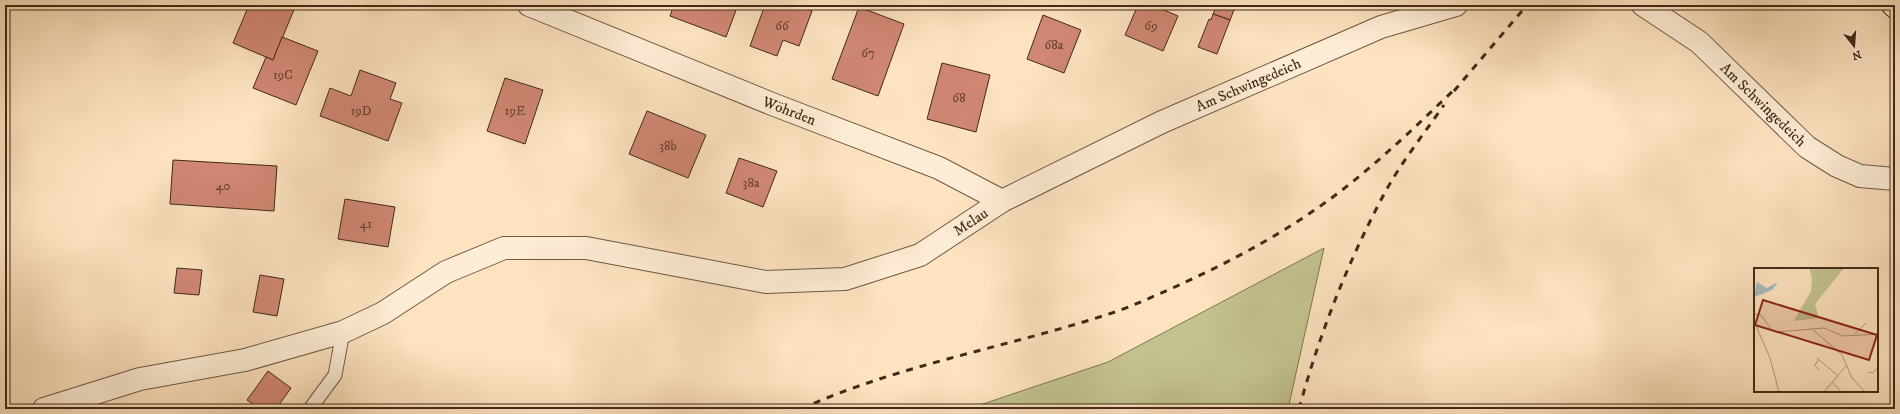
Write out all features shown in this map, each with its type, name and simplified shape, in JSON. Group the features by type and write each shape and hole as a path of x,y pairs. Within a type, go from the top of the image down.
{"street":[{"name":"Wöhrden","path":"529,5 772,104 938,168 1002,201"},
{"name":"Am Schwingedeich","path":"1002,201 1162,122 1381,27 1456,5"},
{"name":"Am Schwingedeich","path":"1643,5 1699,42 1807,147 1837,166 1860,176 1895,179"},
{"name":"Melau","path":"44,409 140,379 245,360 343,332 383,313 446,272 504,248 586,248 766,282 845,280 920,255 1002,201"}],"lane":[{"path":"310,409 335,375 343,332"}],"green space":[{"path":"1324,248 1288,409 968,409 1108,362"}],"building":[{"path":"249,5 296,5 273,60 233,43"},
{"path":"674,5 738,5 726,37 670,16"},
{"path":"765,5 796,5 812,11 799,46 783,40 777,56 750,46"},
{"path":"1138,5 1144,5 1154,9 1155,6 1178,16 1163,51 1125,35"},
{"path":"1217,5 1236,5 1230,20 1213,14"},
{"path":"859,7 904,24 878,96 832,79"},
{"path":"1213,14 1230,20 1217,54 1198,47 1209,19 1211,20"},
{"path":"1043,15 1081,30 1064,73 1027,59"},
{"path":"282,37 318,51 296,105 253,88 266,57 273,60"},
{"path":"942,63 990,75 976,132 927,119"},
{"path":"360,70 396,83 390,99 402,103 388,141 320,116 330,88 351,96"},
{"path":"505,78 543,90 525,144 487,131"},
{"path":"647,111 706,135 688,178 629,154"},
{"path":"739,158 777,171 763,207 726,193"},
{"path":"173,160 277,166 274,211 170,204"},
{"path":"345,199 395,207 388,247 338,239"},
{"path":"177,268 202,270 199,295 174,293"},
{"path":"260,275 284,279 277,316 253,312"},
{"path":"268,371 291,388 276,409 260,409 247,400"}],"railway":[{"path":"1454,91 1527,5"},
{"path":"801,409 839,393 917,367 1039,335 1118,311 1159,294 1241,255 1300,220 1337,194 1390,150 1457,87"},
{"path":"1299,409 1335,300 1370,222 1383,196 1404,161 1444,105"}]}
